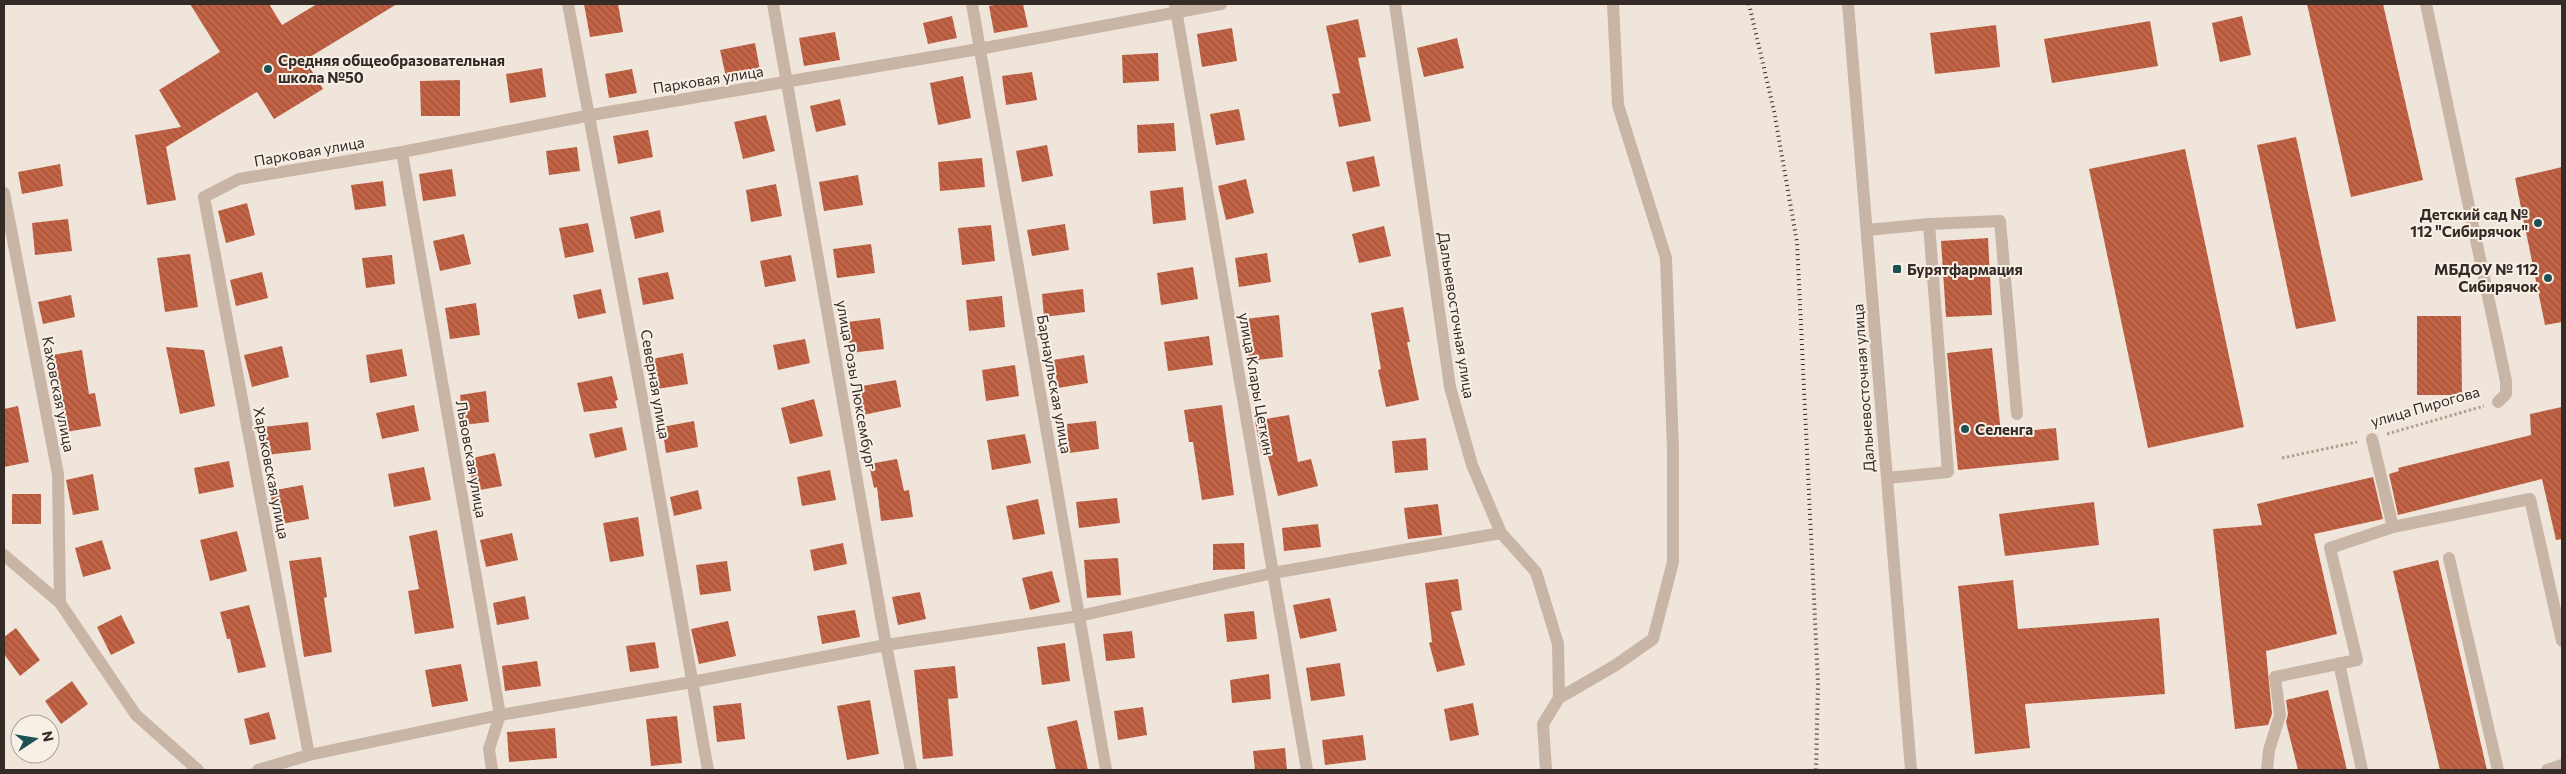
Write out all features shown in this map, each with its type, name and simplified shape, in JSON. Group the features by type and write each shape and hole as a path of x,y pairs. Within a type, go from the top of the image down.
{"street":[{"name":"Северная улица","path":"568,4 590,115 708,770"},
{"name":"улица Розы Люксембург","path":"773,4 886,645 911,770"},
{"name":"Барнаульская улица","path":"972,4 1106,770"},
{"name":"Парковая улица","path":"204,197 240,179 402,152 590,115 979,49 1176,7 1221,4"},
{"name":"Дальневосточная улица","path":"1395,4 1450,387 1472,465 1501,532 1536,572 1558,644 1559,698"},
{"path":"1546,770 1543,724 1559,698 1616,665 1653,639 1673,562 1673,449 1666,258 1618,105 1613,4"},
{"name":"Дальневосточная улица","path":"1848,4 1910,770"},
{"name":"улица Пирогова","path":"2426,4 2506,381 2506,394 2498,402"},
{"name":"улица Клары Цеткин","path":"1176,7 1307,770"},
{"name":"Львовская улица","path":"402,152 500,715 489,749 492,770"},
{"name":"Каховская улица","path":"4,193 58,474 60,603"},
{"name":"Харьковская улица","path":"204,197 309,755"},
{"path":"1867,230 2000,220 2017,414"},
{"path":"1887,478 1948,472 1929,224"},
{"path":"2372,439 2392,527"},
{"path":"2268,770 2269,750 2280,715 2275,677 2357,660 2330,548 2392,527 2530,499 2562,641"},
{"path":"258,770 309,755 500,715 692,682 886,645 1079,616 1274,573 1501,532"},
{"path":"4,555 60,603 136,715 198,770"},
{"path":"2449,558 2498,770"},
{"path":"2340,664 2362,770"},
{"path":"2547,770 2562,764"}],"path":[{"name":"улица Пирогова","path":"2282,458 2372,439 2498,402"}],"building":[{"path":"190,4 269,4 282,25 317,4 397,4 305,60 323,89 274,119 257,92 166,147 176,200 147,205 135,135 181,127 159,90 220,52"},
{"path":"584,4 618,4 623,32 590,37"},
{"path":"1023,4 1028,27 994,33 989,6"},
{"path":"2307,4 2383,4 2423,180 2351,197"},
{"path":"952,16 957,38 928,44 923,23"},
{"path":"2242,16 2251,55 2220,62 2212,23"},
{"path":"1358,19 1366,57 1358,58 1371,121 1339,127 1332,94 1340,93 1326,26"},
{"path":"2150,21 2158,66 2052,83 2044,39"},
{"path":"1996,25 2000,67 1935,74 1930,33"},
{"path":"1232,28 1237,61 1202,67 1197,34"},
{"path":"835,32 840,60 804,66 799,38"},
{"path":"1457,38 1464,68 1424,77 1417,48"},
{"path":"755,43 760,70 726,77 720,50"},
{"path":"1158,53 1159,81 1123,83 1122,55"},
{"path":"542,68 546,97 510,103 506,74"},
{"path":"632,69 637,93 609,98 605,74"},
{"path":"1032,72 1037,100 1006,105 1002,76"},
{"path":"963,76 971,118 938,125 930,83"},
{"path":"460,80 460,116 421,116 420,81"},
{"path":"840,99 846,125 816,132 810,106"},
{"path":"1239,109 1245,140 1216,145 1210,114"},
{"path":"766,115 775,151 743,159 734,122"},
{"path":"1174,123 1176,151 1138,153 1137,125"},
{"path":"648,130 653,157 618,164 613,136"},
{"path":"2296,137 2336,321 2296,329 2257,145"},
{"path":"1047,145 1053,176 1022,182 1016,151"},
{"path":"577,147 580,171 549,175 546,151"},
{"path":"2185,149 2244,427 2148,448 2089,169"},
{"path":"1374,156 1380,186 1353,192 1346,162"},
{"path":"982,158 985,187 940,191 938,162"},
{"path":"60,164 63,186 22,194 18,172"},
{"path":"2562,167 2562,322 2545,325 2515,178"},
{"path":"452,169 456,196 423,201 419,174"},
{"path":"858,175 863,205 824,211 819,182"},
{"path":"1246,179 1254,213 1226,220 1218,186"},
{"path":"383,181 386,206 355,210 351,185"},
{"path":"776,184 782,216 751,222 746,190"},
{"path":"1183,187 1186,220 1153,224 1150,191"},
{"path":"247,203 255,235 226,243 218,211"},
{"path":"660,210 664,232 635,239 630,217"},
{"path":"68,219 72,251 35,255 32,223"},
{"path":"588,223 594,252 565,258 559,228"},
{"path":"1065,224 1069,250 1032,256 1027,230"},
{"path":"991,225 995,261 962,265 958,228"},
{"path":"1384,226 1391,256 1359,263 1352,234"},
{"path":"464,234 471,264 440,271 433,241"},
{"path":"1988,238 1992,315 1946,317 1941,241"},
{"path":"871,244 875,273 837,278 833,249"},
{"path":"1267,253 1271,282 1239,287 1235,258"},
{"path":"190,254 198,307 165,312 157,258"},
{"path":"392,255 395,284 366,288 362,258"},
{"path":"791,255 796,281 765,287 760,261"},
{"path":"1193,267 1198,299 1161,305 1157,273"},
{"path":"262,272 268,298 236,306 230,280"},
{"path":"668,272 674,299 643,305 638,278"},
{"path":"601,289 606,313 578,319 573,295"},
{"path":"1083,289 1085,312 1044,317 1042,294"},
{"path":"71,295 75,317 43,324 38,302"},
{"path":"1002,296 1005,327 969,331 966,300"},
{"path":"476,303 480,335 450,339 445,308"},
{"path":"1403,307 1410,342 1407,342 1419,400 1386,407 1378,370 1381,369 1371,313"},
{"path":"1279,315 1283,357 1249,361 1245,319"},
{"path":"2417,316 2461,316 2462,395 2417,395"},
{"path":"880,318 884,349 850,353 847,322"},
{"path":"1209,336 1213,365 1168,371 1164,342"},
{"path":"805,339 810,363 778,370 773,345"},
{"path":"282,346 289,377 252,387 244,355"},
{"path":"166,347 204,350 215,406 180,414"},
{"path":"1992,348 2001,433 2056,428 2059,460 1958,470 1947,353"},
{"path":"402,349 407,376 370,383 366,355"},
{"path":"82,350 89,394 95,393 101,426 66,432 52,355"},
{"path":"683,353 688,384 657,389 652,359"},
{"path":"1084,355 1088,383 1058,388 1053,360"},
{"path":"1015,365 1019,396 986,401 982,370"},
{"path":"612,376 618,400 615,401 617,408 584,412 577,383"},
{"path":"896,380 901,407 863,415 857,387"},
{"path":"486,391 489,422 463,425 460,395"},
{"path":"814,399 823,436 790,444 781,408"},
{"path":"414,405 419,431 382,439 376,413"},
{"path":"1222,405 1234,495 1202,500 1193,442 1189,442 1184,410"},
{"path":"18,406 29,462 4,467 4,409"},
{"path":"2562,407 2562,539 2556,540 2542,479 2398,515 2389,474 2399,471 2398,468 2531,435 2530,414"},
{"path":"1289,415 1298,462 1311,459 1318,486 1278,496 1267,452 1261,453 1255,421"},
{"path":"694,421 698,447 666,453 662,427"},
{"path":"1096,421 1099,449 1069,453 1067,424"},
{"path":"308,422 311,450 266,455 263,427"},
{"path":"622,427 627,450 595,458 589,434"},
{"path":"1025,434 1031,463 992,470 987,440"},
{"path":"1426,438 1428,470 1395,473 1392,441"},
{"path":"495,453 502,486 474,491 468,459"},
{"path":"897,459 904,491 909,490 913,517 881,521 877,487 874,488 869,464"},
{"path":"229,461 234,487 199,494 194,468"},
{"path":"424,467 431,500 394,507 388,474"},
{"path":"830,470 836,500 802,506 797,477"},
{"path":"93,474 99,510 73,515 66,480"},
{"path":"2373,477 2383,519 2314,534 2337,634 2266,651 2272,714 2268,725 2235,729 2213,529 2262,525 2257,504"},
{"path":"303,485 309,519 276,525 270,491"},
{"path":"698,490 702,509 674,516 670,497"},
{"path":"12,494 41,494 41,524 12,524"},
{"path":"1117,498 1120,523 1079,528 1076,502"},
{"path":"1038,499 1045,534 1013,540 1006,506"},
{"path":"2094,502 2099,545 2005,556 1999,514"},
{"path":"1438,504 1442,535 1408,539 1404,508"},
{"path":"638,517 644,556 610,562 603,523"},
{"path":"1318,524 1321,547 1284,551 1282,528"},
{"path":"437,530 454,628 415,634 408,591 419,589 409,536"},
{"path":"237,531 247,571 210,581 200,540"},
{"path":"512,533 518,560 486,567 480,540"},
{"path":"102,540 111,569 83,577 75,548"},
{"path":"843,543 847,564 814,571 810,550"},
{"path":"1244,543 1245,569 1213,570 1213,544"},
{"path":"321,557 327,597 324,598 332,652 304,657 289,561"},
{"path":"1118,558 1121,595 1087,598 1084,560"},
{"path":"2438,560 2487,770 2440,770 2393,571"},
{"path":"727,561 731,591 700,595 696,565"},
{"path":"1052,571 1060,602 1030,610 1022,578"},
{"path":"1458,579 1462,610 1451,612 1465,665 1437,672 1429,643 1432,642 1425,583"},
{"path":"2013,580 2018,629 2159,618 2165,694 2025,704 2030,748 1975,754 1958,586"},
{"path":"920,592 926,619 898,625 892,597"},
{"path":"525,596 529,619 497,625 493,603"},
{"path":"1330,598 1337,631 1300,639 1293,605"},
{"path":"249,605 266,667 238,673 230,639 227,639 220,612"},
{"path":"855,610 860,637 822,644 817,616"},
{"path":"1254,611 1257,639 1227,642 1224,614"},
{"path":"121,615 135,643 111,655 97,627"},
{"path":"728,621 736,656 699,664 691,629"},
{"path":"16,628 40,660 20,676 4,654 4,637"},
{"path":"1132,631 1135,658 1106,661 1103,634"},
{"path":"655,642 659,668 630,672 626,646"},
{"path":"1065,643 1070,681 1042,685 1037,647"},
{"path":"537,661 541,686 505,691 502,666"},
{"path":"1340,663 1345,696 1311,701 1306,668"},
{"path":"461,664 468,701 432,707 425,670"},
{"path":"955,666 958,698 948,699 953,756 923,759 914,670"},
{"path":"1269,674 1271,699 1232,703 1230,680"},
{"path":"72,681 88,704 61,724 60,714 54,714 45,701"},
{"path":"2328,690 2347,770 2298,770 2286,722 2288,714 2286,700"},
{"path":"870,700 879,754 847,760 837,706"},
{"path":"741,703 745,739 717,742 713,706"},
{"path":"1473,703 1479,735 1450,741 1444,709"},
{"path":"1143,707 1147,735 1118,740 1114,711"},
{"path":"269,712 276,739 250,745 244,719"},
{"path":"677,716 682,763 651,766 646,719"},
{"path":"1077,720 1088,770 1056,770 1047,727"},
{"path":"555,728 557,758 509,762 507,732"},
{"path":"1363,735 1366,760 1325,765 1322,740"},
{"path":"1285,748 1287,770 1255,770 1253,751"}],"railway":[{"path":"1749,4 1774,111 1797,242 1818,683 1816,770"}],"place":[{"name":"Средняя общеобразовательная школа №50","path":"268,69"},
{"name":"Детский сад № 112 \"Сибирячок\"","path":"2538,223"},
{"name":"Бурятфармация","path":"1897,269"},
{"name":"МБДОУ № 112 Сибирячок","path":"2548,278"},
{"name":"Селенга","path":"1965,429"}]}
